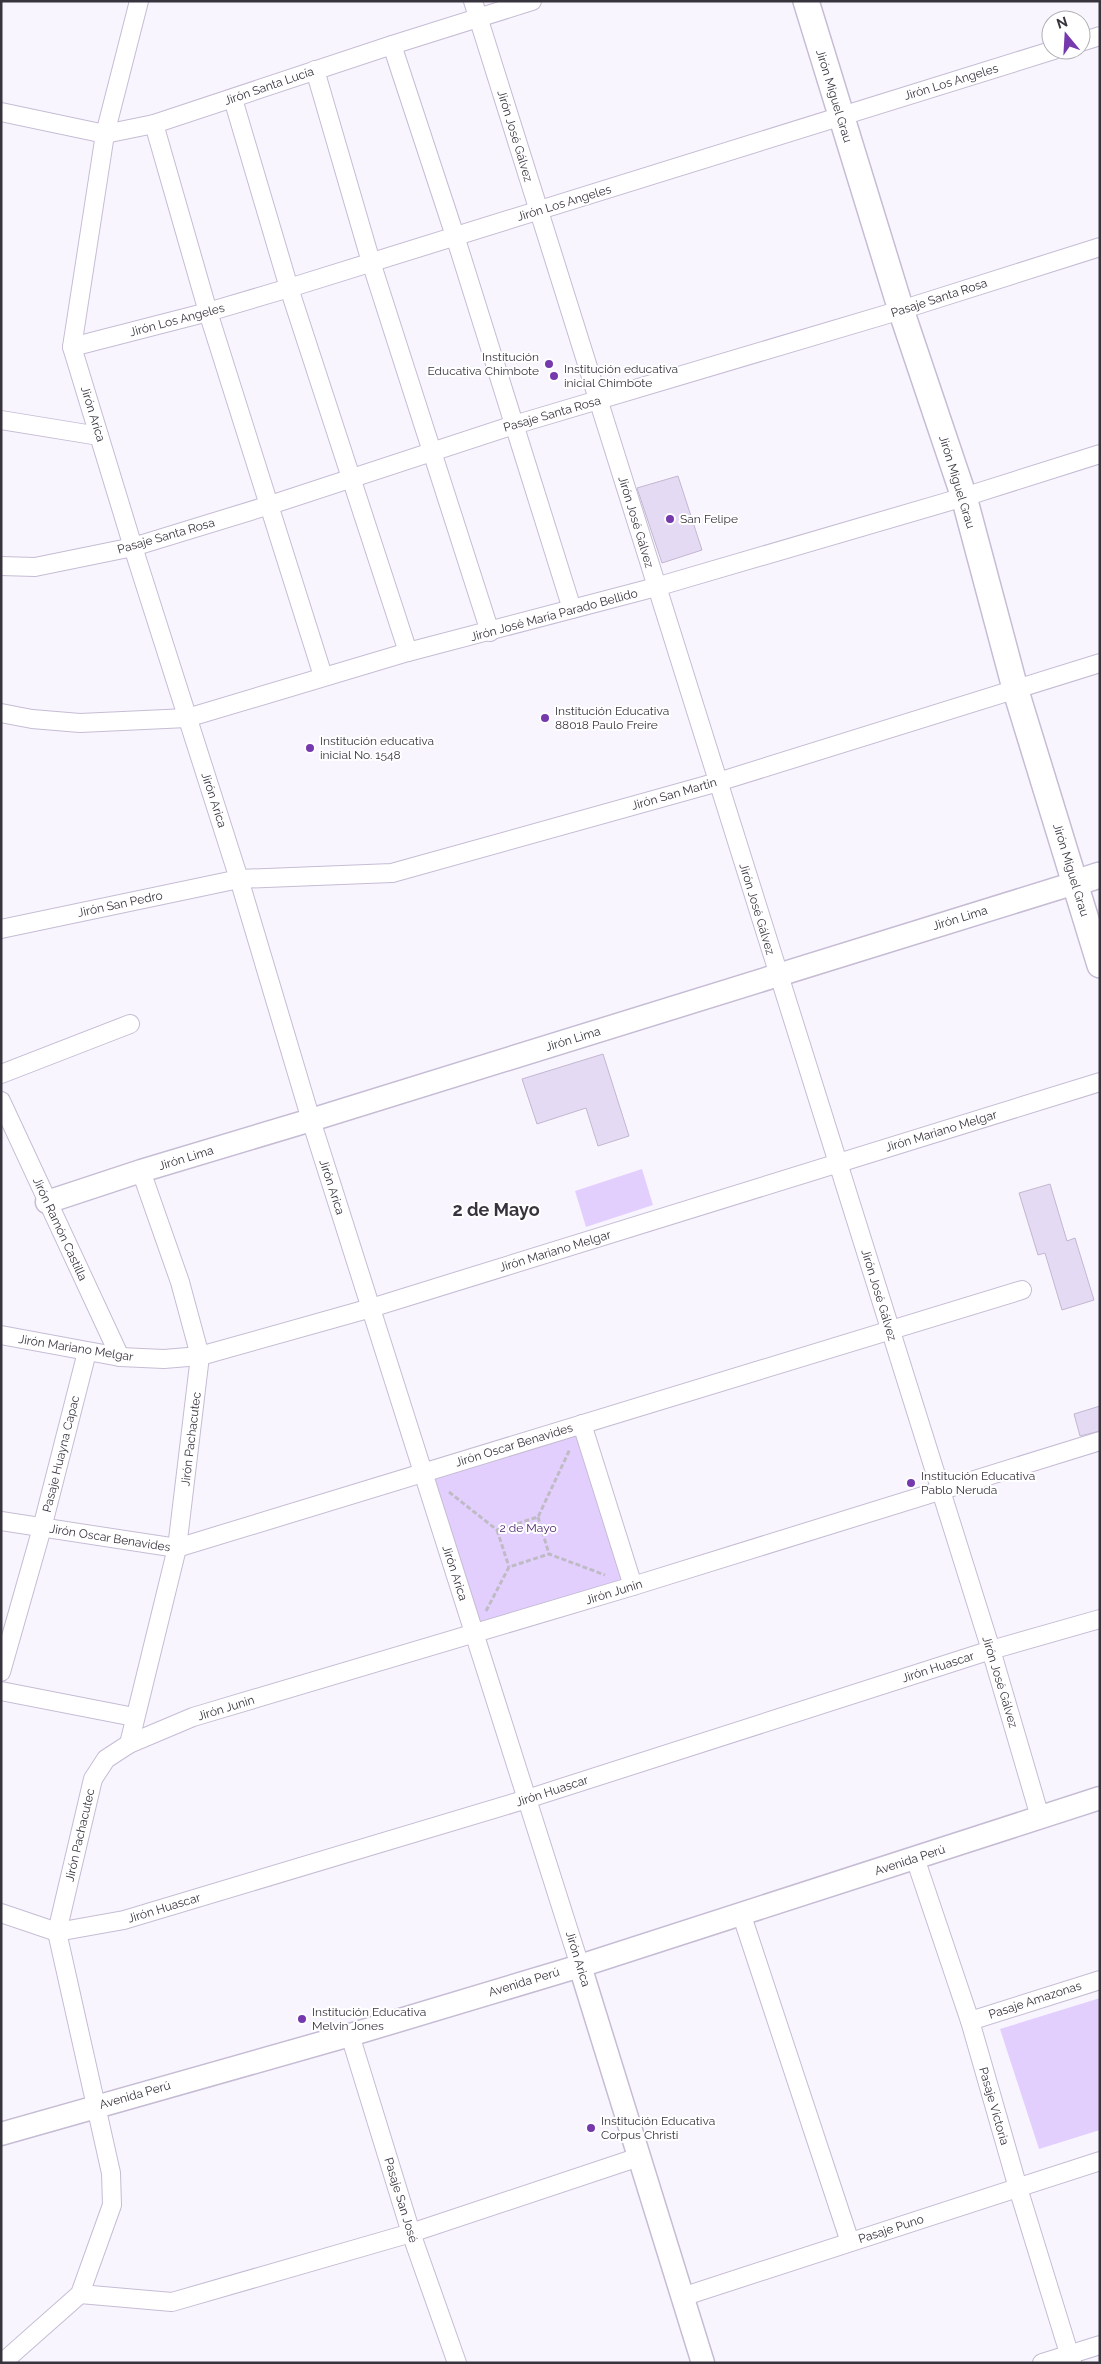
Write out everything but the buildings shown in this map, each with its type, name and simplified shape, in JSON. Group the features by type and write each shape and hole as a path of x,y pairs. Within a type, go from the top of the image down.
{"main road":[{"name":"Jirón Miguel Grau","path":"806,1 901,310 964,497 1015,688 1100,965"},
{"name":"Jirón Lima","path":"1075,883 1100,875"}],"street":[{"name":"Jirón Arica","path":"139,1 105,134 72,347 133,547 239,880 311,1120 580,1966 703,2363"},
{"name":"Jirón José Gálvez","path":"472,1 991,1650 1040,1817"},
{"name":"Jirón Santa Lucía","path":"1,112 105,134 154,124 233,99 314,70 532,1"},
{"path":"392,45 455,236 572,609"},
{"name":"Jirón Los Angeles","path":"72,347 208,312 289,288 1041,54"},
{"path":"314,70 371,262 490,632"},
{"path":"233,99 289,288 408,652"},
{"path":"154,124 208,312 323,676"},
{"name":"Pasaje Santa Rosa","path":"1,566 35,567 133,547 270,505 514,425 901,310 1100,247"},
{"path":"1,420 99,436"},
{"name":"Jirón José María Parado Bellido","path":"1,713 32,720 80,723 187,718 408,652 656,587 964,497 1100,454"},
{"name":"Jirón San Martin","path":"239,880 392,872 718,782 1100,663"},
{"name":"Jirón San Pedro","path":"1,929 239,880"},
{"name":"Jirón Lima","path":"47,1202 141,1171 1075,883"},
{"path":"1,1074 130,1024"},
{"name":"Jirón Mariano Melgar","path":"1,1336 120,1357 164,1359 200,1356 371,1308 1100,1082"},
{"name":"Jirón Ramón Castilla","path":"1,1101 120,1357"},
{"name":"Jirón Pachacutec","path":"2,2363 80,2294 112,2205 110,2173 57,1932 93,1779 106,1759 129,1744 134,1716 177,1548 200,1356 180,1282 141,1171"},
{"name":"Jirón Oscar Benavides","path":"1,1521 177,1548 1022,1290"},
{"name":"Pasaje Huayna Capac","path":"1,1672 42,1528 87,1352"},
{"path":"582,1424 633,1586"},
{"name":"Jirón Junin","path":"129,1744 193,1717 633,1586 940,1489 1100,1441"},
{"name":"Jirón Huascar","path":"1,1913 57,1932 124,1920 527,1799 991,1650 1100,1619"},
{"path":"1,1691 134,1716"},
{"name":"Avenida Perú","path":"1,2134 350,2035 580,1966 1100,1798"},
{"name":"Pasaje Victoria","path":"915,1858 970,2021 1070,2359"},
{"path":"741,1913 850,2242"},
{"name":"Pasaje Amazonas","path":"970,2021 1100,1980"},
{"name":"Pasaje San José","path":"350,2035 411,2232 457,2363"},
{"path":"80,2294 172,2302 411,2232 639,2157"},
{"name":"Pasaje Puno","path":"682,2297 1100,2160"},
{"path":"1042,2363 1070,2359 1100,2345"}],"path":[{"path":"549,1554 538,1517 582,1424"},
{"path":"423,1472 497,1530 509,1567 475,1634"},
{"path":"497,1530 538,1517"},
{"path":"509,1567 549,1554 633,1586"}],"green space":[{"path":"642,1169 653,1205 586,1227 575,1191"},
{"name":"2 de Mayo","path":"581,1428 627,1583 477,1631 427,1475"},
{"path":"1100,1998 1100,2130 1039,2149 1000,2029"}],"place":[{"name":"Institución Educativa Chimbote","path":"549,364"},
{"name":"Institución educativa inicial Chimbote","path":"554,376"},
{"name":"San Felipe","path":"670,519"},
{"name":"Institución Educativa 88018 Paulo Freire","path":"545,718"},
{"name":"Institución educativa inicial No. 1548","path":"310,748"},
{"name":"Institución Educativa Pablo Neruda","path":"911,1483"},
{"name":"Institución Educativa Melvin Jones","path":"302,2019"},
{"name":"Institución Educativa Corpus Christi","path":"591,2128"}],"district":[{"name":"2 de Mayo","path":"496,1209"}]}
